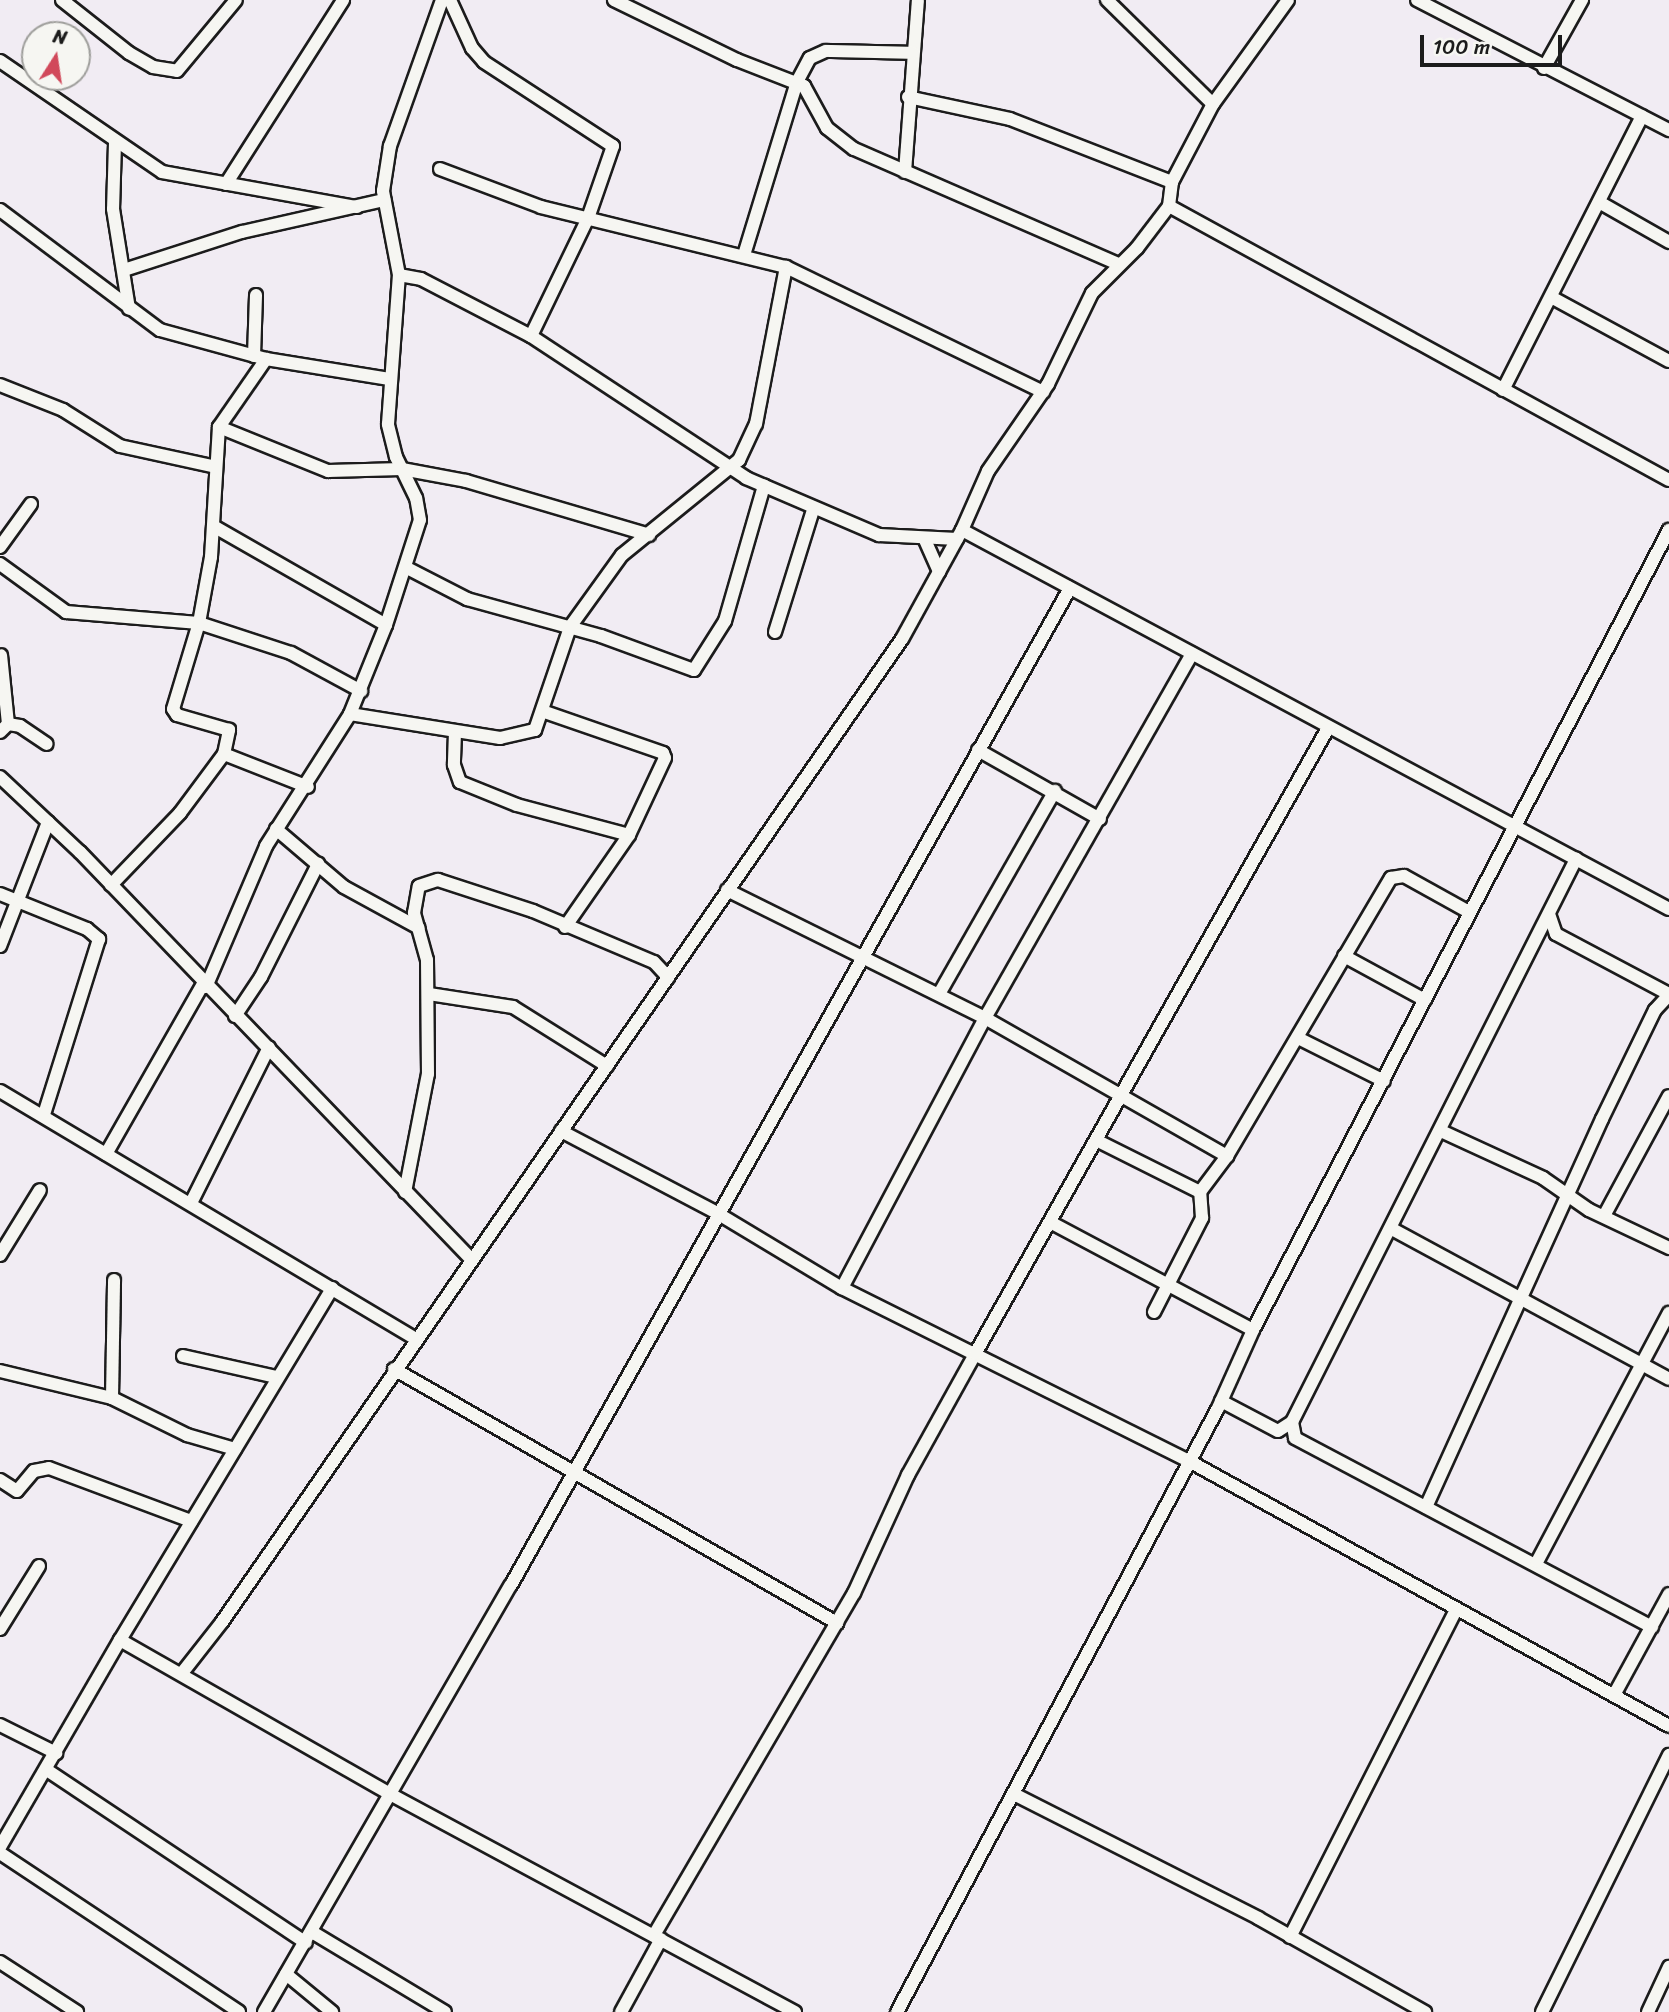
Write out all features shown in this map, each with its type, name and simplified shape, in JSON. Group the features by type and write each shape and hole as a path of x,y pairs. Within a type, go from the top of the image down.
{"street":[{"path":"62,0 129,53 153,67 177,71 236,0"},
{"path":"226,184 343,0"},
{"path":"106,1154 205,985 276,829 308,787 350,714 407,568 420,520 416,498 402,469 388,424 389,379 399,275 384,200 390,146 442,0"},
{"path":"450,0 472,48 484,62 613,146 588,218 531,335"},
{"path":"614,0 737,60 797,82 811,91 833,135 905,172 1119,264"},
{"path":"905,172 908,97 918,0"},
{"path":"1107,0 1213,104"},
{"path":"182,1673 222,1622 414,1338 607,1066 902,639 960,535 999,452 1043,392 1092,293 1169,206 1172,182 1213,104 1288,0"},
{"path":"1417,0 1544,68 1669,130"},
{"path":"1544,68 1582,0"},
{"path":"744,255 797,82 816,53 913,53"},
{"path":"0,61 115,143 162,172 357,207"},
{"path":"908,97 1021,122 1172,182"},
{"path":"1503,390 1642,116"},
{"path":"115,143 112,199 129,309"},
{"path":"440,169 501,195 786,267 1043,392"},
{"path":"124,270 242,232 384,200"},
{"path":"1599,202 1669,242"},
{"path":"1169,206 1669,480"},
{"path":"0,210 129,309 179,338 260,358 389,379"},
{"path":"350,714 455,732 512,738 535,730 570,626 622,555 739,460 756,424 786,267"},
{"path":"399,275 421,279 531,335 730,469 764,486 813,510 879,535 925,540 960,535 1070,588 1669,909"},
{"path":"111,885 180,813 224,754 229,730 177,715 173,709 199,623 215,527 219,427 260,358 256,295"},
{"path":"1551,298 1669,361"},
{"path":"0,385 63,410 120,446 216,467"},
{"path":"219,427 328,471 402,469 466,481 649,535"},
{"path":"407,568 467,599 570,626 694,670 725,621 764,486"},
{"path":"0,547 31,504"},
{"path":"775,632 813,510"},
{"path":"215,527 386,625"},
{"path":"897,2012 1221,1401 1253,1331 1669,530"},
{"path":"925,540 939,572"},
{"path":"0,564 51,604 80,616 199,623 291,653 361,691"},
{"path":"264,2012 575,1472 717,1213 1070,588"},
{"path":"842,1289 985,1018 1192,654"},
{"path":"1,655 4,728 20,726 47,744"},
{"path":"542,711 664,755 629,835 565,927"},
{"path":"621,2012 657,1937 837,1623 908,1475 1328,728"},
{"path":"455,732 454,765 460,782 517,805 629,835"},
{"path":"978,750 1055,791 1100,819"},
{"path":"224,754 308,787"},
{"path":"0,777 111,885 471,1259"},
{"path":"939,994 1055,791"},
{"path":"0,946 48,822"},
{"path":"276,829 371,905 419,928"},
{"path":"1221,1401 1278,1431 1292,1422 1392,1229 1576,859"},
{"path":"235,1016 261,977 318,864"},
{"path":"1154,1312 1202,1218 1200,1192 1227,1156 1344,956 1395,875 1469,912"},
{"path":"405,1192 425,1101 429,994 414,895 426,881 438,880 533,911 565,927 654,962 668,977"},
{"path":"727,890 985,1018 1227,1156"},
{"path":"0,894 87,929 99,939 44,1115"},
{"path":"1426,1507 1490,1373 1519,1298 1570,1196 1655,1010 1669,995 1556,934 1549,913"},
{"path":"1534,944 1556,934"},
{"path":"1344,956 1426,1000"},
{"path":"1648,983 1655,1010"},
{"path":"429,994 513,1007 607,1066"},
{"path":"1298,1038 1384,1081"},
{"path":"191,1203 268,1047"},
{"path":"0,1091 414,1338"},
{"path":"1604,1216 1669,1096"},
{"path":"561,1131 717,1213 842,1289 1189,1461 1669,1726"},
{"path":"1441,1131 1543,1178 1604,1216 1669,1248"},
{"path":"1096,1140 1200,1192"},
{"path":"0,1255 40,1190"},
{"path":"1050,1222 1253,1331"},
{"path":"1392,1229 1669,1379"},
{"path":"112,1398 114,1280"},
{"path":"0,1847 276,1377 332,1288"},
{"path":"1537,1562 1669,1313"},
{"path":"183,1356 276,1377"},
{"path":"394,1369 837,1623"},
{"path":"0,1371 112,1398 187,1435 235,1449"},
{"path":"1292,1422 1295,1438 1537,1562 1652,1627"},
{"path":"0,1480 17,1491 34,1471 49,1468 191,1521"},
{"path":"0,1629 39,1566"},
{"path":"1614,1695 1669,1594"},
{"path":"1290,1937 1456,1610"},
{"path":"120,1640 390,1794 794,2012"},
{"path":"0,1725 56,1753"},
{"path":"1542,2012 1669,1755"},
{"path":"47,1770 309,1938 445,2012"},
{"path":"1014,1794 1290,1937 1425,2012"},
{"path":"0,1853 239,2012"},
{"path":"0,1962 77,2012"},
{"path":"1648,2012 1669,1967"},
{"path":"286,1974 332,2012"}]}
